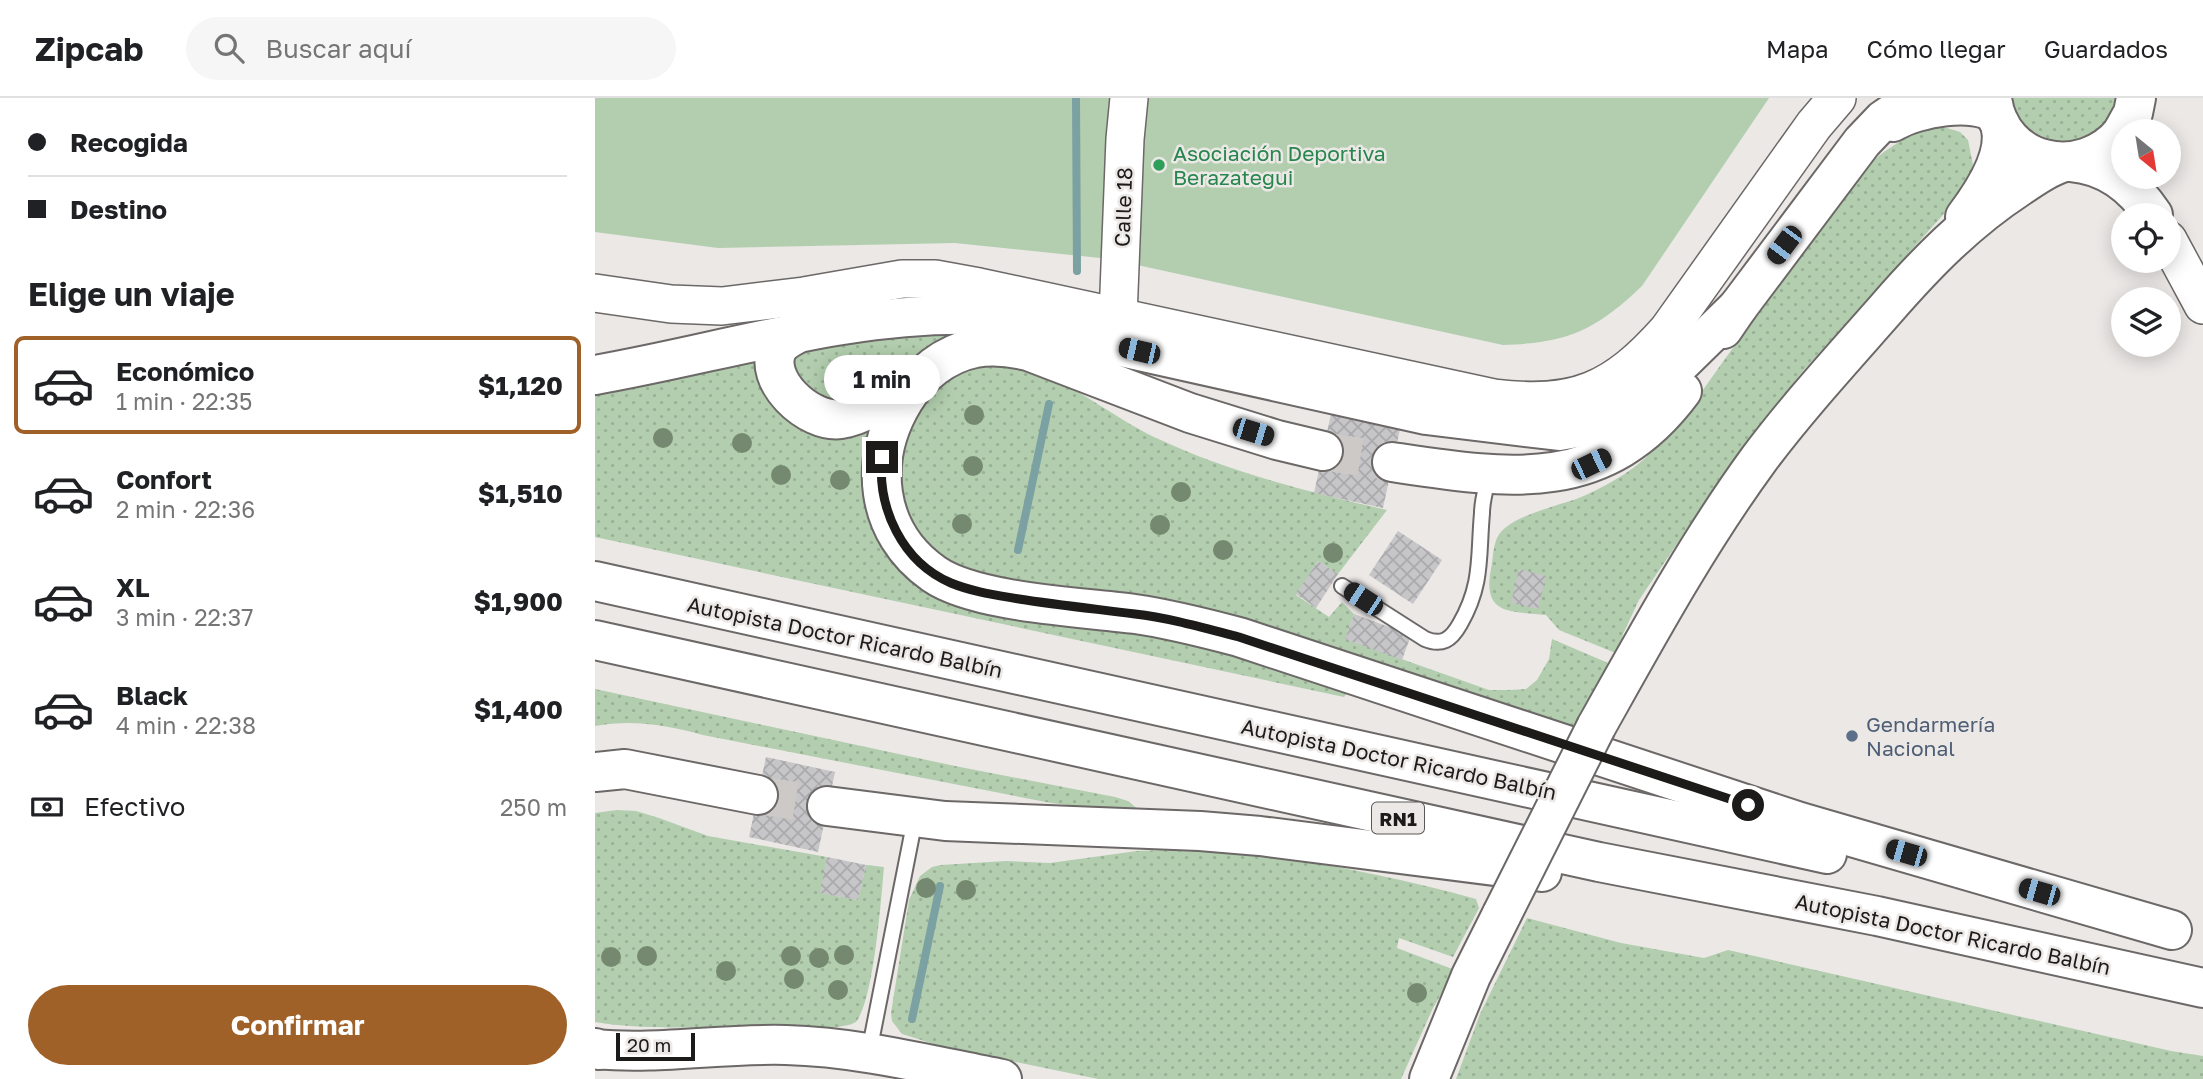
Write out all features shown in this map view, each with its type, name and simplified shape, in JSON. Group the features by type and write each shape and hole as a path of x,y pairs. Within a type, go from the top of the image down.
{"main road":[{"path":"1392,462 1489,473 1531,474 1573,470 1591,464 1642,435 1674,400 1738,307 1862,142 1883,120 1915,98"},
{"path":"2136,98 2136,119"},
{"path":"2130,119 2136,98"},
{"path":"1862,142 1920,108 1943,101 1971,99 1987,105 1995,112 2008,137 2027,152 2049,161 2068,162 2100,170 2131,186 2144,203"},
{"path":"1950,240 1972,209 1995,166 2003,139 1995,112"},
{"path":"1429,1079 1471,976 1596,727 1701,544 1760,458 1893,301 1950,240 1991,205 2039,174 2068,162 2088,158 2103,151 2111,143"},
{"path":"595,375 795,335 891,319 944,314 978,315 1426,415 1559,431 1602,422 1622,414 1643,400 1738,307"},
{"path":"795,335 777,350 776,367 780,379 799,405 814,416 824,419 842,419 865,411 937,365 975,348 1020,349 1191,413 1323,451"},
{"path":"937,365 921,377 893,421 885,440 880,475 887,510 903,542 924,567 951,583 989,594 1168,619 1239,637 1800,822 2187,934"},
{"name":"Autopista Doctor Ricardo Balbín","path":"595,581 2187,934"},
{"name":"Autopista Doctor Ricardo Balbín","path":"595,640 1599,862 1877,916 2203,988"},
{"path":"595,772 625,769 758,795"},
{"path":"827,806 915,817 1011,824 1201,831 1260,836 1877,916"},
{"path":"597,1049 786,1045 869,1052 1002,1079"}],"street":[{"name":"Calle 18","path":"1118,317 1129,98"},
{"path":"595,293 671,304 722,306 804,296 902,279 935,279 1494,398 1548,400 1581,396 1596,390 1629,369 1668,330 1814,125 1837,98"},
{"path":"2181,264 2203,304"}],"lane":[{"path":"1342,586 1425,639 1433,642 1447,641 1454,635 1475,594 1483,501 1489,473"},
{"path":"869,1052 915,817"}],"green space":[{"name":"Asociación Deportiva Berazategui","path":"595,98 1769,98 1642,286 1610,314 1580,331 1546,341 1503,345 1110,259 955,243 718,248 595,232"},
{"path":"2010,98 2115,98 2108,117 2096,130 2081,138 2064,141 2047,138 2031,130 2018,116"},
{"path":"1930,127 1960,132 1968,140 1973,165 1970,176 1942,216 1803,371 1739,452 1639,600 1623,634 1618,654 1559,630 1546,615 1511,611 1495,603 1489,584 1495,545 1503,530 1523,517 1599,489 1650,454 1687,412 1861,171 1893,146"},
{"path":"968,329 890,379 824,413 785,357 794,348"},
{"path":"764,351 772,386 878,415 897,557 1178,637 1349,690 1344,697 595,537 595,386"},
{"path":"971,367 1023,368 1044,375 1154,437 1211,461 1298,488 1387,510 1338,574 1318,561 1296,595 1329,617 1342,602 1354,614 1345,639 1489,690 1526,689 1537,680 1549,659 1552,639 1608,663 1571,735 1246,620 1173,601 1127,593 972,575 931,557 895,503 894,456 932,389"},
{"path":"595,689 955,766 1115,797 1128,801 1144,814 1051,803 676,728 636,723 595,726"},
{"path":"636,811 708,836 827,857 821,893 858,900 866,865 884,867 872,972 868,993 856,1022 836,1027 809,1028 656,1027 595,1022 595,813"},
{"path":"1187,849 1333,866 1476,899 1479,908 1453,957 1399,938 1397,948 1455,970 1433,1008 1401,1079 1098,1079 943,1047 902,1034 892,1021 891,1013 909,900 920,876 932,867 1006,861 1050,863 1137,851"},
{"path":"1527,918 1621,943 1704,958 1728,950 2203,1056 2203,1079 1456,1079 1480,1014"}],"building":[{"path":"1331,414 1400,429 1383,508 1314,493"},
{"path":"1398,531 1442,560 1413,604 1369,575"},
{"path":"1318,561 1338,574 1316,608 1296,594"},
{"path":"1519,569 1546,576 1538,609 1511,603"},
{"path":"1354,614 1411,635 1402,660 1345,639"},
{"path":"766,757 835,772 818,852 749,837"},
{"path":"827,857 866,865 858,900 820,893"}],"waterway":[{"path":"1076,98 1077,271"},
{"path":"1018,550 1049,404"},
{"path":"912,1019 940,886"}],"tunnel":[{"path":"1323,451 1392,462"},
{"path":"758,795 827,806"}],"place":[{"name":"Asociación Deportiva Berazategui","path":"1159,165"},
{"name":"Gendarmería Nacional","path":"1852,736"}],"route":[{"path":"882,457 882,495 894,527 924,567 951,583 989,594 1168,619 1239,637 1748,805"}]}
